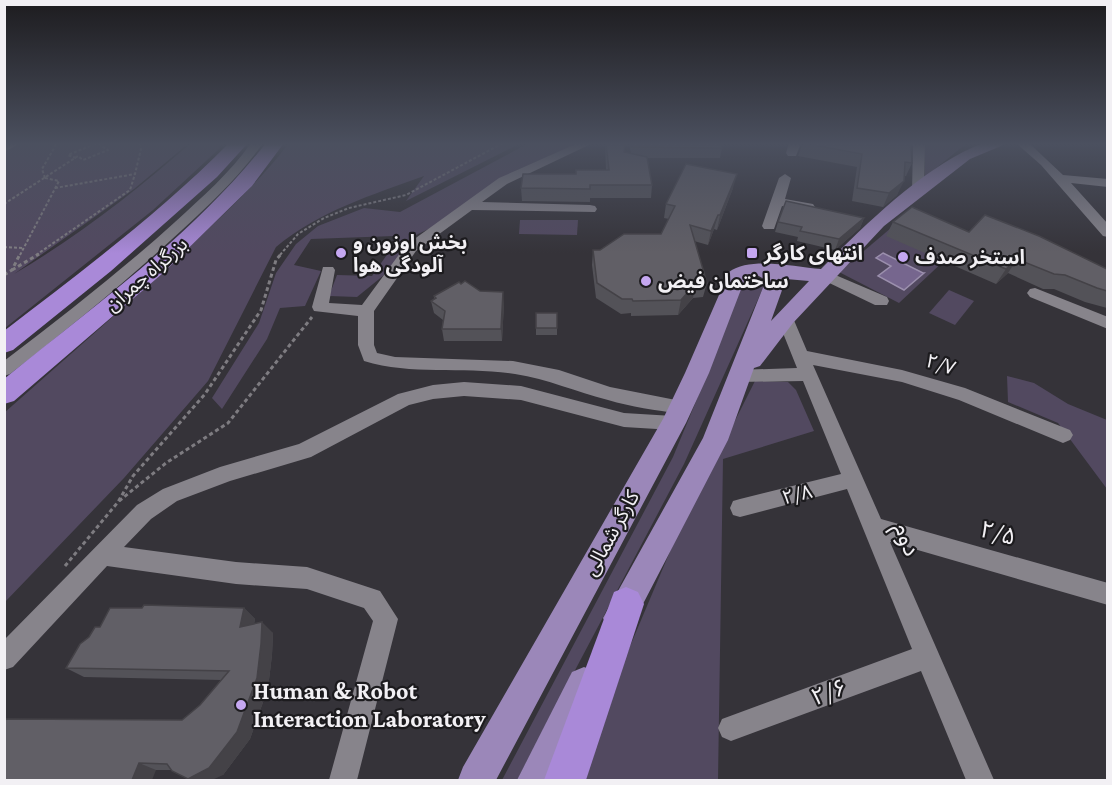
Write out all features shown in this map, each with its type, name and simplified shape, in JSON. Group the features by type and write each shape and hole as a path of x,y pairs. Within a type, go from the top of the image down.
{"highway":[{"name":"بزرگراه چمران","path":"4,344 104,266 197,180"},
{"name":"بزرگراه چمران","path":"6,387 155,268 247,180"},
{"path":"565,780 626,604"}],"main road":[{"path":"738,376 785,318 826,276 872,221 918,192 933,180"},
{"name":"کارگر شمالی","path":"476,780 676,415 705,356 735,280 740,272 745,270 770,278"},
{"path":"535,780 626,604 715,440 770,278 826,276"}],"street":[{"path":"4,356 115,268 176,216 212,180"},
{"path":"507,180 411,248 366,310 366,345 370,357 395,363 513,368 559,376 676,415"},
{"path":"769,226 784,180"},
{"path":"917,180 918,192"},
{"path":"1065,180 1107,233"},
{"path":"1066,180 1107,219"},
{"path":"1078,180 1107,183"},
{"path":"777,201 822,210"},
{"path":"468,206 590,209"},
{"path":"328,270 320,307 366,310"},
{"path":"826,276 881,301"},
{"path":"1035,293 1107,324"},
{"name":"دوم","path":"785,318 980,780"},
{"name":"۲/۷","path":"738,376 805,365 902,376 965,395 1063,435"},
{"path":"4,658 144,512 170,495 227,473 304,451 404,399 423,394 464,389 494,390 521,393 624,420 676,415"},
{"name":"۲/۸","path":"740,508 853,479"},
{"name":"۲/۵","path":"873,527 1072,581 1107,594"},
{"path":"104,555 236,573 307,578 372,599 386,619 343,780"},
{"name":"۲/۶","path":"731,728 927,656"}],"path":[{"path":"4,204 42,180"},
{"path":"12,270 58,181 52,180"},
{"path":"55,188 103,180"},
{"path":"4,275 27,262 130,190 133,180"},
{"path":"118,502 133,476 205,394 261,310 276,260 298,234 324,218 349,208 405,195 434,180"},
{"path":"4,247 23,248"},
{"path":"63,573 66,563 118,502 166,463 228,423 320,307"}],"shaded area":[{"path":"5,180 145,180 14,274 106,213 148,180 186,180 153,210 5,328"},
{"path":"257,180 414,180 328,214 310,223 276,247 208,381 124,478 5,602 4,413 168,267"},
{"path":"421,180 448,180 406,201"},
{"path":"461,180 501,180 439,224 414,236 389,271 357,297 329,296 337,275 372,276 391,249 394,236 311,239 294,265 321,271 305,306 280,308 267,339 222,409 212,398 259,323 276,273 296,244 318,226 364,208 400,212"},
{"name":"استخر صدف","path":"904,217 963,243 899,303 839,272"},
{"path":"520,220 578,220 577,235 519,234"},
{"path":"883,253 924,273 904,290 878,276 891,266 876,258"},
{"path":"749,275 763,282 763,288 684,464 517,780 502,780 673,457 697,399 738,280"},
{"path":"949,290 974,301 955,325 929,313"},
{"path":"1007,376 1034,383 1068,404 1107,420 1107,489 1058,423 1008,402"},
{"path":"755,381 788,382 796,390 814,431 723,459 718,780 580,780 620,670 674,542"}],"building":[{"path":"522,180 651,180 652,185 590,185 590,189 521,188"},
{"path":"678,180 735,180 711,231 690,225 707,283 696,283 681,300 633,301 622,299 597,283 593,250 600,250 624,234 661,234 675,206 666,204"},
{"path":"858,180 904,180 889,193 857,188"},
{"path":"786,201 864,218 839,239 800,231 802,227 778,222"},
{"path":"912,207 969,232 985,215 1039,236 1107,269 1107,291 1017,259 1006,269 893,222"},
{"path":"465,281 480,291 503,292 501,329 442,329 445,311 431,301 436,298 434,296"},
{"path":"536,313 557,313 557,328 536,328"},
{"name":"Human & Robot Interaction Laboratory","path":"144,605 244,608 240,627 262,622 257,678 237,732 209,768 188,779 172,771 167,764 139,763 132,780 4,780 4,723 6,719 182,720 200,705 229,671 66,668 80,644 89,637 95,627 100,627 110,608 142,608"}],"place":[{"name":"بخش اوزون و آلودگی هوا","path":"341,253"},
{"name":"انتهای کارگر","path":"752,253"},
{"name":"استخر صدف","path":"903,257"},
{"name":"ساختمان فیض","path":"646,281"},
{"name":"Human & Robot Interaction Laboratory","path":"241,705"}]}
